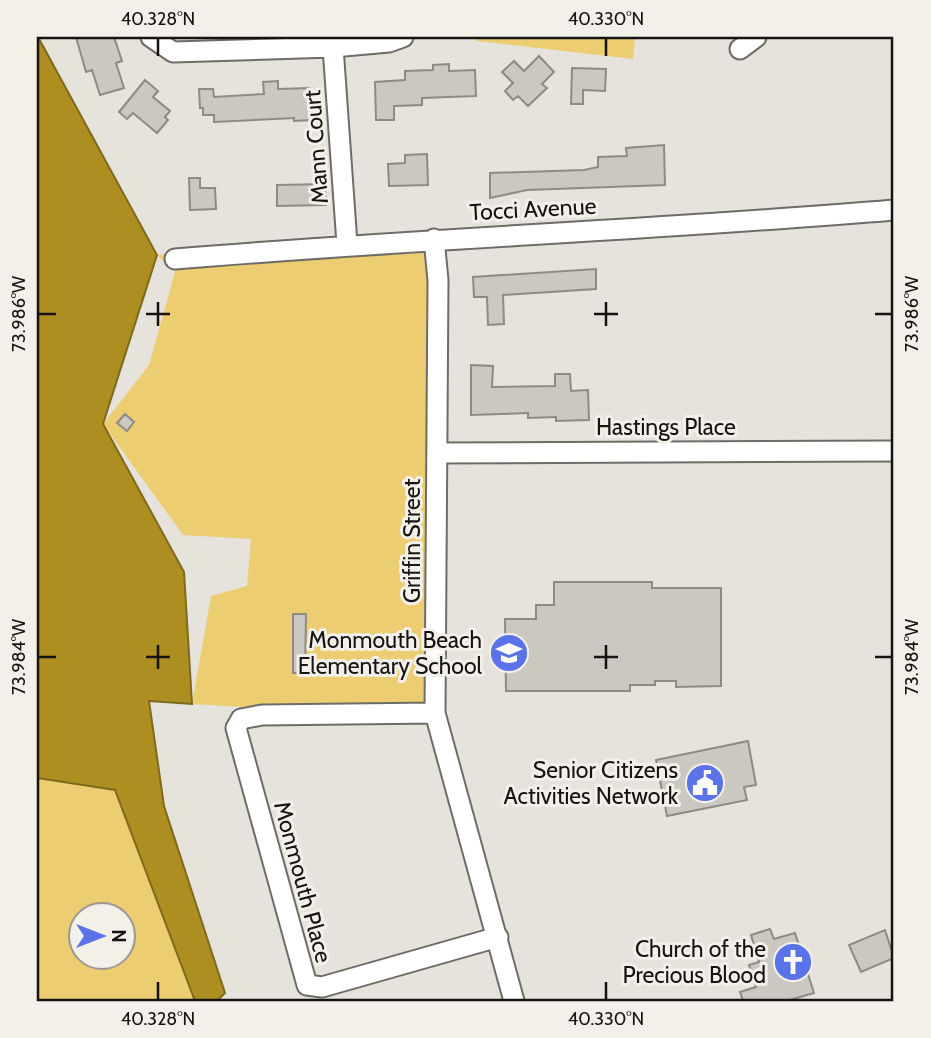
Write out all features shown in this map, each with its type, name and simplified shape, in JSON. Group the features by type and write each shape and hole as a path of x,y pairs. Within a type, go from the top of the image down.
{"street":[{"path":"151,37 165,50 173,52 333,47 389,42 403,37"},
{"name":"Mann Court","path":"333,47 347,244"},
{"name":"Tocci Avenue","path":"175,259 347,244 894,210"},
{"name":"Griffin Street","path":"434,239 438,280 435,713 514,1001"},
{"name":"Hastings Place","path":"437,453 894,451"},
{"name":"Monmouth Place","path":"435,713 262,715 238,722 237,735 307,985 322,987 498,937"}],"shaded area":[{"path":"38,37 157,255 103,424 184,572 192,704 149,701 164,806 225,993 217,1001 195,1001 115,790 37,778"},
{"path":"476,37 635,37 633,59 477,41"},
{"path":"437,243 432,718 192,704 211,596 247,586 251,539 183,535 103,424 149,365 175,272 157,255"},
{"path":"37,778 115,790 195,1001 37,1001"}],"building":[{"path":"76,37 114,37 122,61 116,63 124,88 100,95 92,70 86,72"},
{"path":"539,56 554,72 542,84 547,88 528,106 518,96 513,100 505,91 513,83 502,72 514,61 524,71"},
{"path":"449,64 449,71 475,70 476,96 422,98 422,105 394,106 394,120 376,120 375,82 405,80 405,71 433,70 433,65"},
{"path":"572,68 606,69 605,91 583,90 583,104 571,104"},
{"path":"145,80 158,91 153,97 170,111 165,117 168,120 157,133 133,113 127,119 119,112"},
{"path":"278,81 278,89 310,88 312,120 294,121 294,118 214,122 214,115 203,115 203,108 200,108 199,89 213,89 214,97 264,94 263,82"},
{"path":"664,145 665,185 527,190 490,198 490,173 584,170 598,167 598,157 627,156 626,148"},
{"path":"427,154 428,185 389,186 388,164 405,163 405,155"},
{"path":"189,178 200,178 200,188 215,188 216,209 190,210"},
{"path":"325,184 326,205 277,206 277,185"},
{"path":"596,269 596,289 503,295 504,324 488,325 487,297 474,297 473,277"},
{"path":"471,365 493,366 492,387 555,386 555,374 570,374 571,391 588,390 589,420 528,418 528,413 471,415"},
{"path":"125,414 134,422 127,431 117,423"},
{"path":"554,582 652,582 652,588 721,588 721,686 676,687 676,681 655,681 655,685 630,685 630,691 506,691 505,619 536,619 536,605 554,605"},
{"path":"293,614 306,614 305,673 293,673"},
{"path":"748,741 756,785 744,787 747,800 667,816 656,760"},
{"path":"770,929 774,939 795,933 814,993 786,1001 743,1001 740,992 756,987 749,965 759,962 751,935"},
{"path":"885,930 894,958 861,972 849,945"}],"place":[{"name":"Monmouth Beach Elementary School","path":"509,653"},
{"name":"Senior Citizens Activities Network","path":"705,783"},
{"name":"Church of the Precious Blood","path":"793,962"}]}
